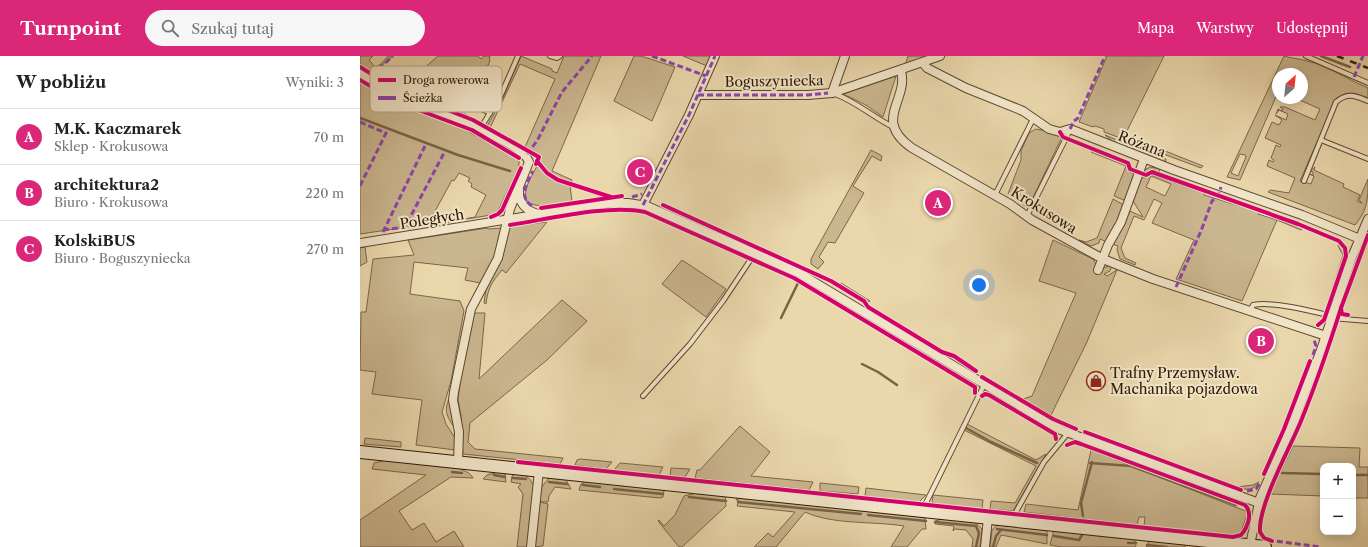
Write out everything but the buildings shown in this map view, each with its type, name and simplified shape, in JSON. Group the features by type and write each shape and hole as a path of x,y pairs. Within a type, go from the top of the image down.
{"street":[{"name":"Boguszyniecka","path":"643,205 698,95 714,56"},
{"path":"832,92 845,56"},
{"name":"Boguszyniecka","path":"698,95 808,95 832,92 924,63 940,56"},
{"name":"Różana","path":"924,63 927,68 966,88 1023,111 1049,129 1060,132 1070,129 1144,159 1363,238"},
{"path":"895,129 892,115 903,79 901,70"},
{"path":"360,73 370,79"},
{"path":"438,112 480,129 528,158 529,166 510,209 498,258 475,300 468,319 453,400 459,432 458,462"},
{"name":"Krokusowa","path":"895,129 902,141 912,148 1103,259 1153,279 1326,336"},
{"path":"1098,270 1121,222 1144,159"},
{"path":"520,185 518,193 522,203 529,210 541,214"},
{"name":"Poległych","path":"360,243 610,203 643,205 664,212 756,253 807,278 984,385 1068,433 1259,503"},
{"path":"1250,545 1259,503 1290,431 1363,238 1368,219"},
{"path":"360,452 1265,547"},
{"path":"531,547 539,471"},
{"path":"985,547 988,518"}],"lane":[{"path":"502,93 518,56"},
{"path":"550,56 557,58 560,56"},
{"path":"1306,56 1368,83"},
{"path":"832,92 856,103 882,122 895,129"},
{"path":"1304,181 1336,102 1342,97 1354,95 1368,101"},
{"path":"480,129 490,113"},
{"path":"995,195 1033,119"},
{"path":"1027,216 1070,129"},
{"path":"1321,140 1364,159 1368,159"},
{"path":"643,396 690,344 723,301 756,253"},
{"path":"1250,312 1253,305 1258,304 1288,306 1332,317 1368,321"},
{"path":"922,511 984,385"},
{"path":"1011,520 1044,462 1068,433"}],"shaded area":[{"path":"360,56 373,56 369,60 374,66 370,66 370,72 360,65"},
{"path":"388,56 393,56 381,66 377,66 381,64"},
{"path":"438,56 478,56 481,59 484,56 490,56 488,66 427,66"},
{"path":"521,56 552,69 552,71 557,73 564,56 601,56 552,171 572,180 571,183 553,176 539,161 541,156 525,147 555,79 520,64 502,102"},
{"path":"634,56 641,56 675,67 652,121 614,101"},
{"path":"683,56 712,56 707,66"},
{"path":"908,56 931,56 905,66"},
{"path":"1107,56 1164,56 1125,135 1203,166 1201,168 1104,132 1104,129 1079,122"},
{"path":"1284,56 1320,65 1368,88 1368,98 1347,93 1335,101 1300,181 1311,184 1314,176 1309,174 1313,175 1313,172 1310,171 1315,167 1314,170 1344,184 1343,187 1360,195 1357,201 1362,203 1359,200 1368,179 1368,192 1365,209 1355,225 1268,192 1270,190 1289,193 1295,178 1267,166 1269,160 1273,162 1274,160 1271,158 1276,145 1280,147 1281,145 1265,138 1272,122 1279,125 1282,120 1275,115 1286,120 1288,114 1279,110 1276,114 1278,109 1282,111 1283,109 1280,107 1285,107 1315,120 1320,109 1308,104 1308,68 1278,68"},
{"path":"896,76 883,117 866,105 843,94"},
{"path":"1272,81 1273,104 1240,180 1227,177","holes":["1240,154 1245,155 1246,157 1238,176 1231,173"]},
{"path":"360,82 370,88 370,112 419,112 460,127 519,160 519,167 498,211 491,215 448,222 475,217 486,195 471,187 472,184 468,181 470,178 459,173 454,181 452,180 428,224 360,234"},
{"path":"457,112 461,112 475,119"},
{"path":"495,112 498,112 490,128 487,126"},
{"path":"1036,129 1060,134 1061,139 1028,208 1008,194 1021,160 1021,151 1029,133"},
{"path":"1105,135 1127,144 1127,148 1113,142"},
{"path":"1135,147 1166,159 1165,163 1132,150"},
{"path":"871,150 882,156 881,161 872,156 853,186 864,193 835,243 828,242 819,257 824,262 818,269 811,264 811,259"},
{"path":"1092,150 1126,164 1130,172 1134,174 1126,201 1114,196 1126,166 1091,152"},
{"path":"538,164 553,180 570,186 572,201 543,206 529,203 526,198 526,190"},
{"path":"1150,167 1160,169 1159,172 1152,170 1147,173 1143,171"},
{"path":"1152,175 1204,193 1204,195 1259,212 1258,214 1303,228 1301,230 1277,220 1242,301 1176,279 1194,240 1152,223 1162,203 1154,199 1144,220 1134,216 1121,248 1125,258 1136,263 1135,265 1120,259 1117,250 1118,246 1112,244 1130,211 1143,217 1133,201 1140,176 1145,178","holes":["1151,176 1171,184 1165,196 1146,187"]},
{"path":"1113,199 1122,204 1124,208 1107,242 1100,239 1099,243 1091,246 1079,240 1086,242 1097,238"},
{"path":"547,222 506,273 502,270 498,275 489,290 486,304 484,303 486,288 502,258 510,226"},
{"path":"487,228 502,228 494,257 480,283 465,280 468,268 414,262 410,294 460,301 464,311 451,381 442,412 446,424 455,438 455,450 416,445 422,400 372,394 376,372 360,370 361,312 366,312 373,259 414,255 408,240"},
{"path":"1053,240 1093,259 1096,264 1095,270 1101,273 1103,268 1112,265 1110,271 1104,274 1107,276 1117,270 1086,344 1051,415 1023,399 1032,396 1076,293 1039,281"},
{"path":"1339,243 1344,249 1344,256 1326,310 1343,255 1338,246"},
{"path":"365,247 367,262 360,266 360,248"},
{"path":"682,260 726,289 706,317 662,284"},
{"path":"841,283 870,301 867,303 865,300 840,285"},
{"path":"562,300 587,321 547,360 470,423 468,442 475,449 563,458 560,464 463,454 461,416 458,399 469,322 474,313 485,313 479,379"},
{"path":"452,391 455,429 446,411"},
{"path":"967,424 1036,460 1046,454 1013,511 990,509 991,501 1015,503 1036,466 964,430"},
{"path":"740,426 770,452 751,476 813,482 809,490 695,478 697,470 700,470"},
{"path":"365,438 401,442 401,447 364,444"},
{"path":"1293,446 1360,448 1359,467 1368,467 1368,498 1356,498 1356,463 1320,463 1320,496 1270,494"},
{"path":"1091,450 1248,512 1241,532 1235,535 1144,526 1145,517 1139,517 1137,525 1024,512 1026,504 1078,510"},
{"path":"387,460 458,468 472,476 473,478 451,477 399,511 412,530 424,523 436,542 454,531 464,547 360,547 360,520 426,475 372,469 374,463"},
{"path":"577,460 612,462 606,469 575,465"},
{"path":"620,463 663,467 659,475 614,470"},
{"path":"671,468 690,469 685,477 670,476"},
{"path":"498,472 505,474 506,482 483,479 487,475"},
{"path":"516,473 528,478 532,482 535,489 527,547 517,547 523,494 518,487 521,484 511,482 512,476"},
{"path":"549,478 565,478 571,489 555,487 549,496 548,502 540,502 548,504 543,546 534,547 539,490"},
{"path":"587,481 661,489 664,491 663,497 660,498 579,490 581,484"},
{"path":"1259,482 1257,485 1249,489 1237,487 1253,485"},
{"path":"820,483 859,487 858,494 820,491"},
{"path":"866,488 926,495 919,502 865,496"},
{"path":"701,492 725,495 726,506 682,547 679,547 658,521 659,520 664,526 675,515 684,496"},
{"path":"933,495 983,500 982,509 932,503"},
{"path":"749,497 902,513 925,518 926,529 922,529 907,547 891,547 904,526 840,521 805,512 776,547 754,547 768,533 773,537 795,512 737,506 739,500 736,500 737,498"},
{"path":"946,518 966,520 978,525 982,529 980,547 972,547 973,539 966,530 955,529 953,531 954,526 935,524 935,521"},
{"path":"997,525 1047,530 1047,544 1001,535 996,547 990,547 992,530"},
{"path":"1054,530 1134,538 1136,545 1135,547 1062,547 1050,545"},
{"path":"1150,540 1182,543 1186,547 1146,547"}],"waterway":[{"path":"1321,56 1350,67"},
{"path":"360,118 458,155 510,171"},
{"path":"781,318 798,283"},
{"path":"862,364 878,372 897,385"},
{"path":"966,428 991,442 1037,463"},
{"path":"1083,516 1081,503 1092,462"},
{"path":"1090,463 1131,466 1236,505"},
{"path":"452,472 462,473"},
{"path":"1282,473 1320,474"},
{"path":"494,475 505,477"},
{"path":"1356,475 1368,475"},
{"path":"513,478 526,479"},
{"path":"549,482 567,484"},
{"path":"583,485 600,487"},
{"path":"614,489 663,494"},
{"path":"689,497 726,501"},
{"path":"738,502 861,514"},
{"path":"868,515 926,521"},
{"path":"935,522 976,526 979,533 976,547"},
{"path":"997,529 1047,535"},
{"path":"993,547 996,536 1001,530"},
{"path":"1054,536 1079,540 1082,535"},
{"path":"1128,543 1136,543"},
{"path":"1147,545 1167,547"}],"railway":[{"path":"1337,56 1368,68"}],"marked path":[{"path":"382,66 393,56"},
{"path":"527,154 537,141 562,92 592,56"},
{"path":"652,56 706,76"},
{"path":"643,205 689,115 715,56"},
{"path":"1070,129 1074,121 1078,118 1105,56"},
{"path":"1354,77 1363,56"},
{"path":"698,95 808,95 828,93"},
{"path":"360,122 386,133 360,186"},
{"path":"383,232 425,146"},
{"path":"383,230 405,227 444,153"},
{"path":"532,206 525,198 525,190 533,171"},
{"path":"1176,287 1201,231 1212,201 1218,196 1221,187"},
{"path":"632,197 642,194"},
{"path":"1313,355 1316,346 1314,340"},
{"path":"1247,491 1256,489 1260,483"},
{"path":"1268,540 1320,547"}],"cycle path":[{"path":"360,67 370,73"},
{"path":"360,80 370,86"},
{"path":"424,112 472,130 519,158"},
{"path":"453,112 473,120 539,157 536,164"},
{"path":"1060,132 1063,137 1128,163 1130,169 1146,175 1152,172 1298,224 1339,241 1345,248 1346,256 1324,320 1318,325"},
{"path":"537,161 547,173 558,180 611,197"},
{"path":"491,217 498,214 502,210 521,168"},
{"path":"541,208 622,196"},
{"path":"663,205 831,281 864,301 868,307 942,352 954,356 976,371"},
{"path":"510,225 597,211 630,210 645,212 794,278 975,387 975,393"},
{"path":"1348,315 1342,314 1341,308 1368,235"},
{"path":"1272,541 1264,538 1260,532 1264,507 1269,492 1307,407 1341,308"},
{"path":"1264,474 1284,429 1310,361"},
{"path":"982,377 1053,419 1076,429"},
{"path":"982,396 985,394 989,395 1055,434 1056,439"},
{"path":"1085,432 1241,490"},
{"path":"518,462 1233,537 1241,535 1246,528 1249,520 1249,512 1245,505 1081,444 1075,442 1067,445"}],"place":[{"name":"KolskiBUS","path":"640,172"},
{"name":"M.K. Kaczmarek","path":"938,203"},
{"name":"architektura2","path":"1261,341"},
{"name":"Trafny Przemysław. Machanika pojazdowa","path":"1096,381"}]}
